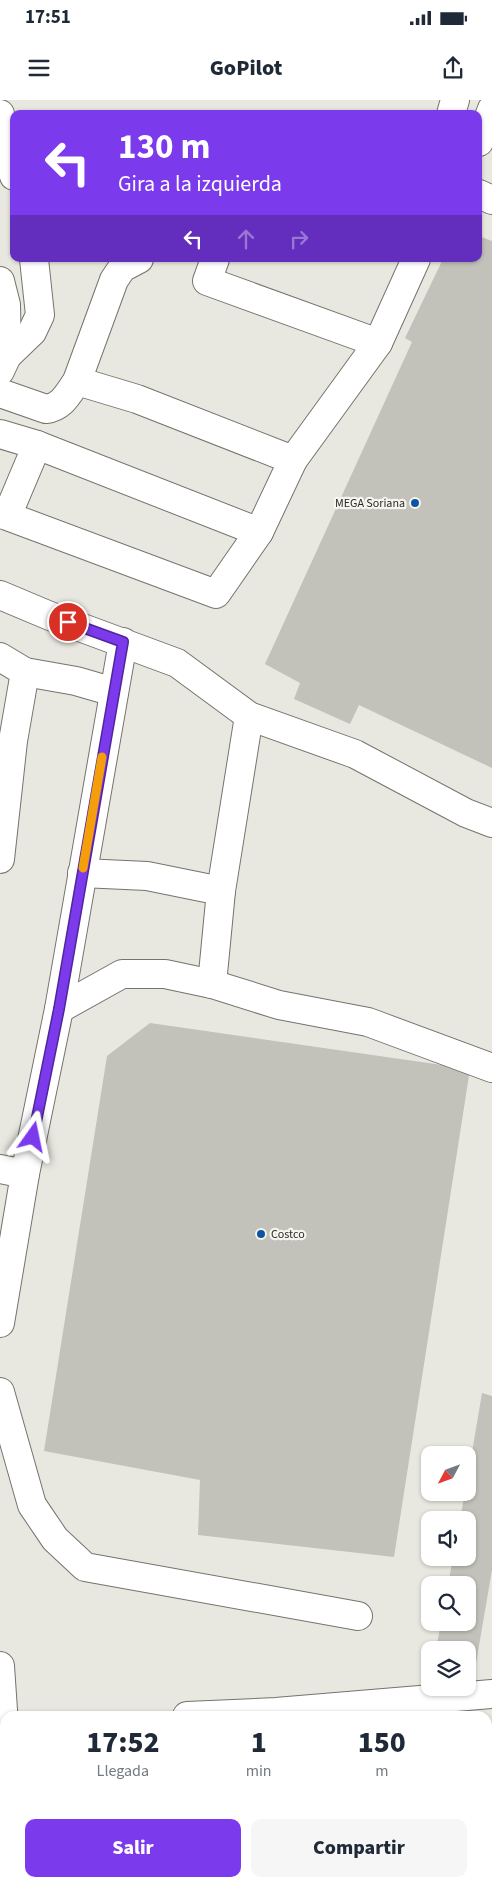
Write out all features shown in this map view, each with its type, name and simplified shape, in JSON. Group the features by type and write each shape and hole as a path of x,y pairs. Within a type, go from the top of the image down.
{"street":[{"path":"482,135 492,110"},
{"path":"0,114 3,144 10,164"},
{"path":"4,363 32,332 40,315 34,262"},
{"path":"0,393 46,409 60,404 76,381 114,280 122,268 133,262"},
{"path":"215,262 207,281 378,343"},
{"path":"37,445 7,516 216,594 259,532 294,460 378,343 413,262"},
{"path":"0,281 6,305 4,363"},
{"path":"76,381 137,399 294,460"},
{"path":"0,434 37,445 259,532"},
{"path":"0,595 50,616 177,663 249,716 355,754 466,813 492,823"},
{"path":"0,1323 13,1171 59,1009 123,642"},
{"path":"0,657 26,672 76,681 114,692"},
{"path":"0,859 13,741 26,672"},
{"path":"212,984 221,891 249,716"},
{"path":"82,873 147,876 221,891"},
{"path":"59,1009 122,974 165,974 212,984 279,1005 368,1022 492,1068"},
{"path":"0,1392 32,1505 55,1539 85,1567 358,1616"},
{"path":"0,1666 2,1711"},
{"path":"350,1711 449,1707 492,1694"}],"building":[{"name":"MEGA Soriana","path":"482,237 492,241 492,768 359,705 350,724 294,699 300,683 265,664 412,342 405,338 442,262 482,262"},
{"name":"Costco","path":"150,1023 470,1069 394,1557 198,1535 200,1480 44,1451 107,1056"},
{"path":"482,1393 492,1396 492,1570 476,1663 476,1641 438,1641 439,1631 476,1631 476,1576 450,1576 452,1566 476,1566 476,1511 462,1511 463,1501 476,1501 476,1446 473,1446"}],"slow traffic":[{"path":"83,868 102,757"}],"place":[{"name":"MEGA Soriana","path":"415,503"},
{"name":"Costco","path":"261,1234"}],"route":[{"path":"33,1137 59,1009 123,642 68,622"}]}
